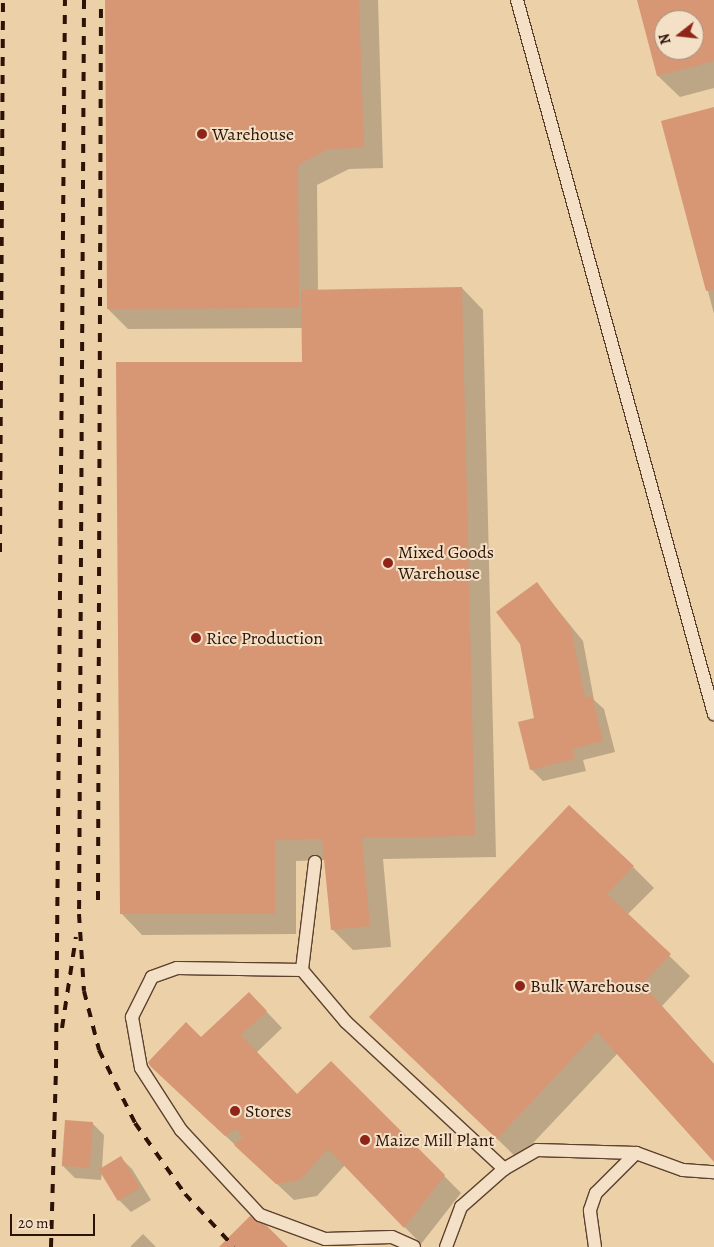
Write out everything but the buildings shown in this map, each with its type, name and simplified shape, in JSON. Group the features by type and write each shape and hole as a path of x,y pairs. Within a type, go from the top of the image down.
{"lane":[{"path":"517,0 714,714"},
{"path":"315,862 302,970 346,1022 504,1168"},
{"path":"302,970 177,968 152,977 132,1016 141,1068 181,1130 260,1215 325,1239 392,1237 414,1247"},
{"path":"446,1247 461,1207 504,1168 537,1150 636,1153 683,1170 714,1172"},
{"path":"595,1247 590,1210 596,1193 636,1153"}],"railway":[{"path":"0,552 3,0"},
{"path":"51,1247 56,1068 65,0"},
{"path":"84,0 79,914 84,991 99,1050 135,1123 185,1194 234,1247"},
{"path":"98,900 101,0"},
{"path":"62,1028 76,937"}],"place":[{"name":"Warehouse","path":"202,134"},
{"name":"Mixed Goods Warehouse","path":"388,563"},
{"name":"Rice Production","path":"196,638"},
{"name":"Bulk Warehouse","path":"520,986"},
{"name":"Stores","path":"235,1111"},
{"name":"Maize Mill Plant","path":"365,1140"}]}
